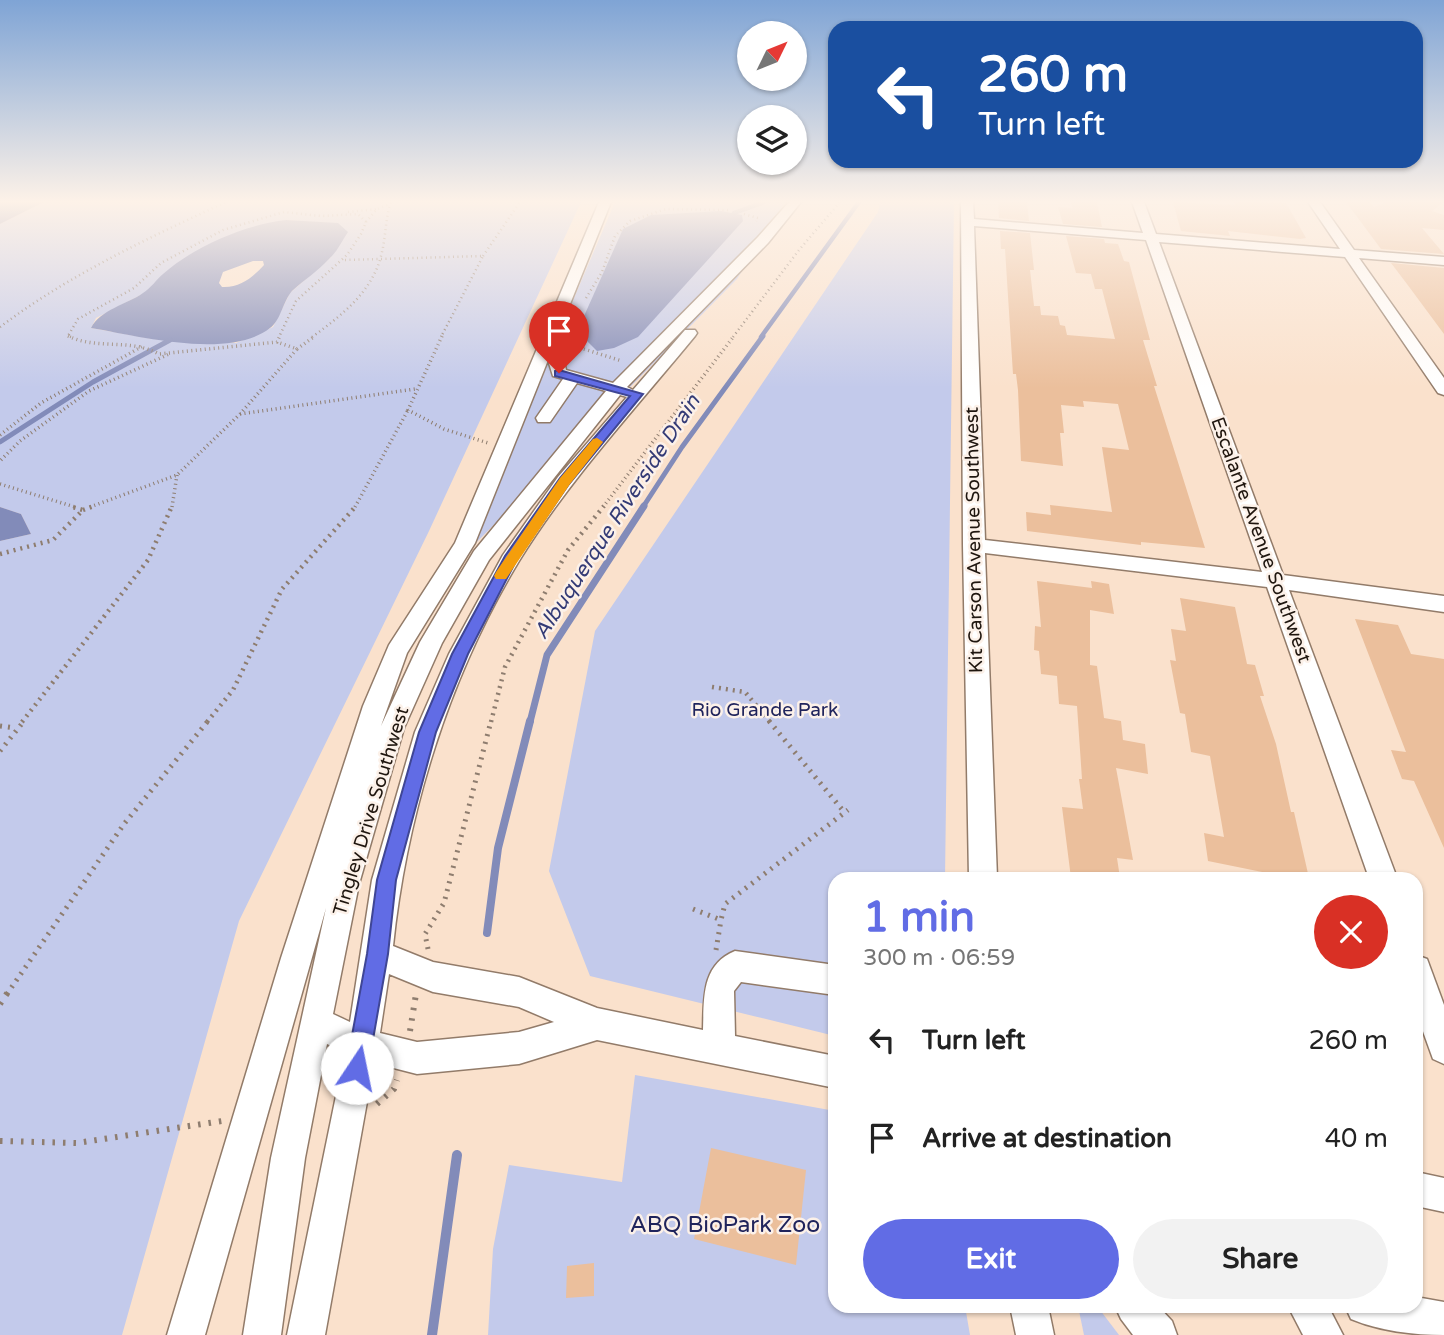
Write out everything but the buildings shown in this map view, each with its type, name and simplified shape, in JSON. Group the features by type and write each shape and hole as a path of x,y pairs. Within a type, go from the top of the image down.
{"street":[{"path":"186,1335 288,983 375,706 397,651 465,543 579,264"},
{"path":"589,264 552,343 559,373 637,394"},
{"name":"Tingley Drive Southwest","path":"262,1335 288,1158 315,1022 345,884 392,728 431,642 481,556 615,390 730,264"},
{"name":"Tingley Drive Southwest","path":"306,1335 362,1044 386,880 427,732 460,654 510,560 565,481 749,264"},
{"name":"Kit Carson Avenue Southwest","path":"968,264 983,872"},
{"name":"Escalante Avenue Southwest","path":"1161,264 1381,872"},
{"path":"1358,264 1444,390"},
{"path":"544,418 573,377"},
{"path":"973,545 1444,604"},
{"path":"377,954 433,977 519,992 597,1024 828,1071"},
{"path":"719,1049 719,986 735,966 828,979"},
{"path":"1423,990 1444,1048"},
{"path":"315,1022 362,1044 417,1058 519,1048 597,1024"},
{"path":"1423,1190 1444,1195"},
{"path":"1030,1313 1035,1335"},
{"path":"1140,1313 1158,1335"},
{"path":"1311,1313 1324,1335"},
{"path":"1401,1313 1444,1321"}],"path":[{"path":"0,327 24,309 100,264"},
{"path":"159,264 134,288 78,319 68,336 83,342 146,347 159,354 277,342 297,349"},
{"path":"277,342 298,298 339,264"},
{"path":"0,554 53,540 83,510 177,475 240,414 297,349 362,297 378,264"},
{"path":"0,1004 124,824 233,690 282,589 355,508 408,410 422,371 462,304 479,264"},
{"path":"585,301 605,264"},
{"path":"405,1055 420,972 429,953 425,934 444,903 505,667 568,550 788,264"},
{"path":"563,342 621,362 631,352"},
{"path":"0,435 41,403 146,347"},
{"path":"0,460 20,441 89,391 173,353"},
{"path":"240,414 415,389"},
{"path":"408,410 444,429 492,445"},
{"path":"0,751 15,728 66,668 148,560 170,513 177,475"},
{"path":"0,484 83,510"},
{"path":"693,909 720,920 725,904 846,811 745,692 712,687"},
{"path":"0,726 15,728"},
{"path":"0,1141 77,1143 228,1120"}],"green space":[{"path":"0,264 200,264 96,318 91,328 153,339 236,343 273,327 290,293 323,264 552,264 429,531 239,921 122,1335 0,1335 0,541 31,534 21,514 0,507"},
{"path":"588,264 746,264 737,279 464,555"},
{"name":"Rio Grande Park","path":"843,264 953,264 945,872 828,872 828,1034 590,976 549,871 595,631"},
{"name":"ABQ BioPark Zoo","path":"635,1075 828,1110 828,1313 966,1313 970,1335 488,1335 493,1249 509,1165 622,1182"},
{"path":"1079,1313 1102,1313 1119,1335 1084,1335"}],"shaded area":[{"path":"176,264 244,264 223,272 219,283 222,287 228,287 250,278 264,264 324,264 292,291 270,328 253,338 231,343 183,343 91,328 101,316 149,289"},
{"path":"607,264 704,264 638,337 614,348 597,351 582,336 580,325"},
{"path":"0,507 21,514 31,534 0,541"}],"waterway":[{"name":"Albuquerque Riverside Drain","path":"761,337 814,264"},
{"name":"Albuquerque Riverside Drain","path":"643,507 682,447 763,336"},
{"path":"0,442 93,382 170,340"},
{"name":"Albuquerque Riverside Drain","path":"530,722 547,655 644,506"},
{"name":"Albuquerque Riverside Drain","path":"487,933 498,848 530,721"},
{"name":"Albuquerque Riverside Drain","path":"432,1335 457,1155"}],"slow traffic":[{"path":"501,576 565,481 597,442"}],"route":[{"path":"357,1068 377,954 386,880 427,732 460,654 510,560 565,481 637,394 559,373"}]}
